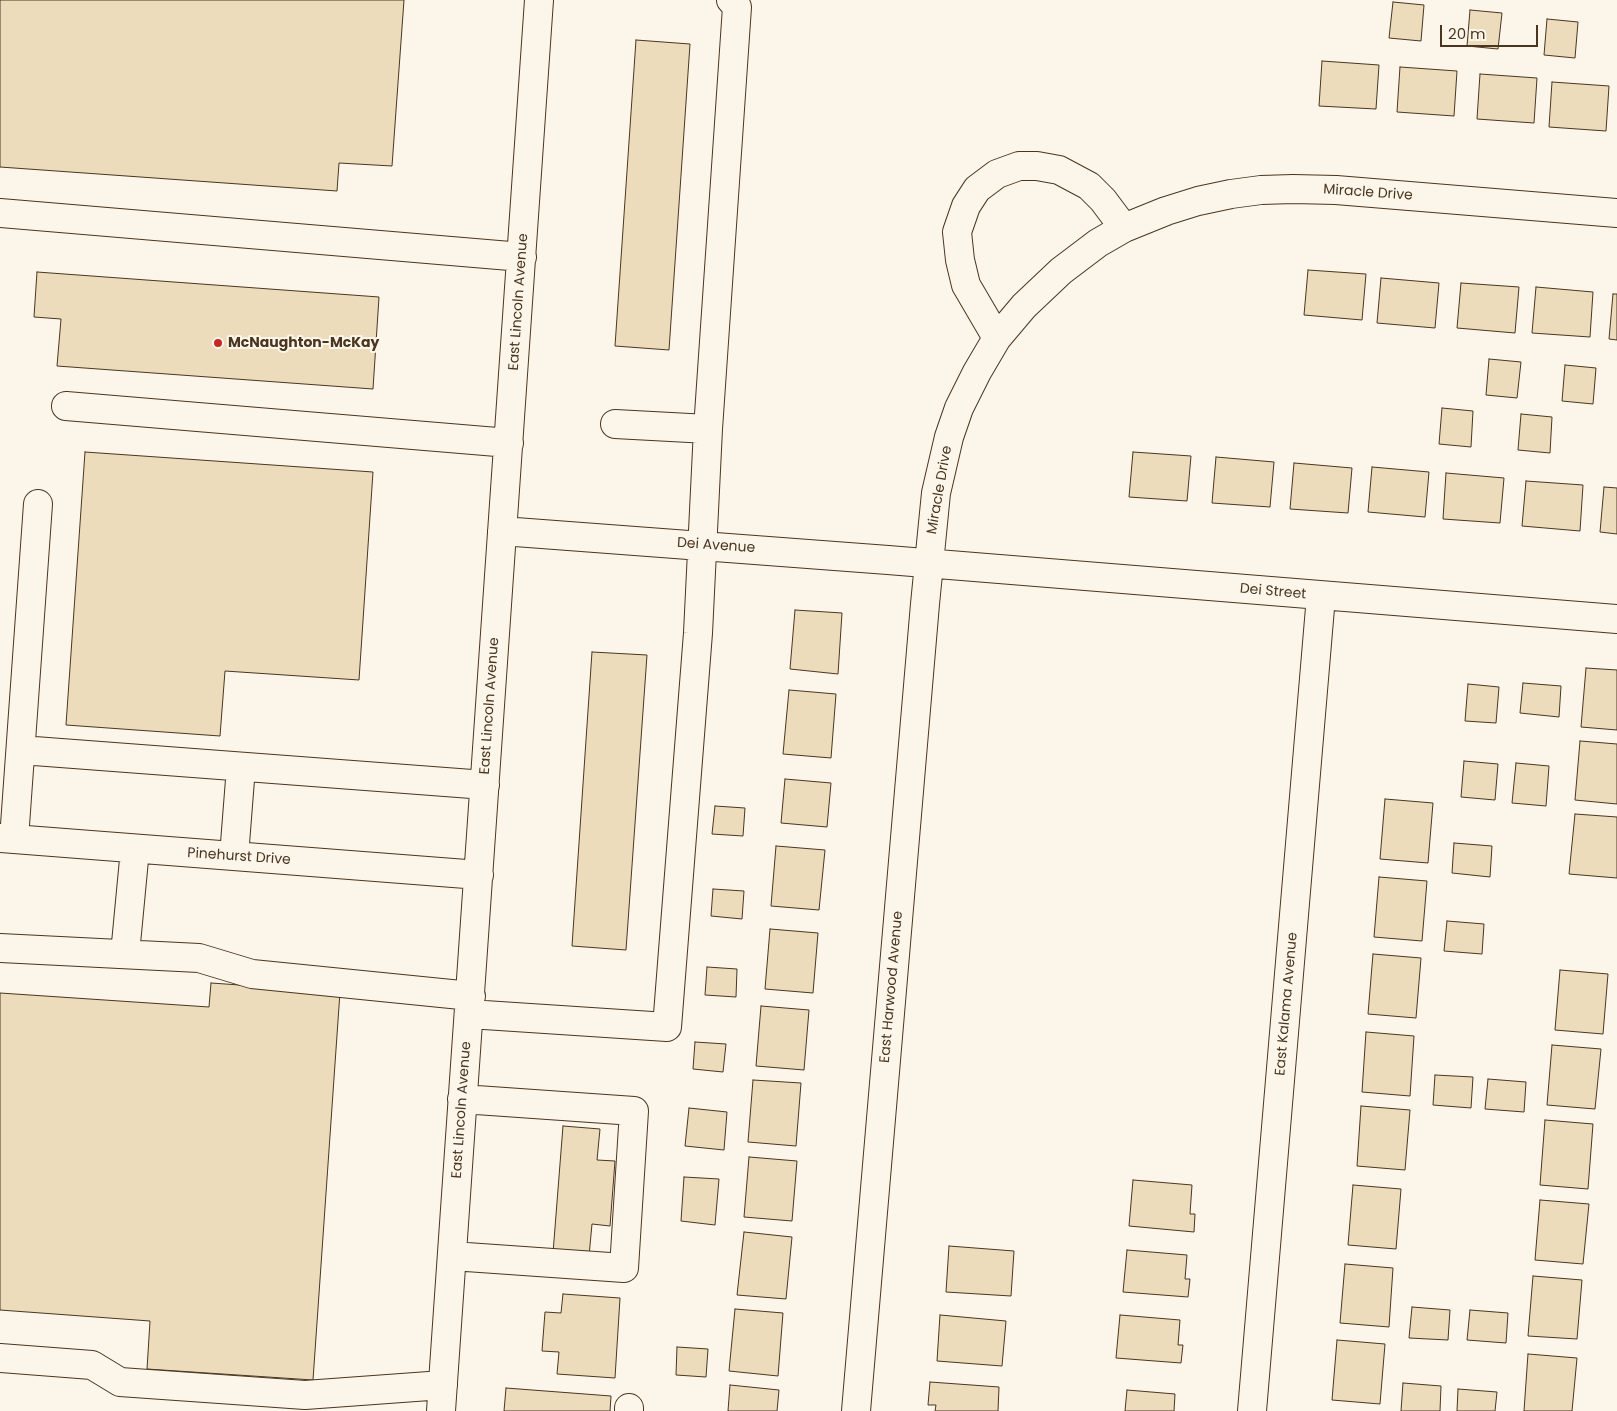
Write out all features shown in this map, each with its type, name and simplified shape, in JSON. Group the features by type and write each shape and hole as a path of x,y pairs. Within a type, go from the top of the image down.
{"street":[{"name":"East Lincoln Avenue","path":"442,1398 539,0"},
{"path":"0,948 199,958 252,974 470,1005 667,1027 698,633 708,428 737,6 730,0"},
{"path":"997,338 966,285 960,260 957,232 966,206 977,189 997,174 1019,166 1037,166 1059,170 1088,186 1103,200 1124,228"},
{"name":"Miracle Drive","path":"929,563 936,493 949,437 968,390 997,338 1024,306 1060,271 1098,243 1124,228 1158,214 1231,194 1261,190 1293,189 1336,190 1617,213"},
{"path":"0,213 522,257"},
{"path":"66,406 508,443"},
{"path":"615,424 708,428"},
{"path":"7,839 21,750 38,504"},
{"name":"Dei Avenue","path":"502,531 929,563"},
{"name":"Dei Street","path":"929,563 1617,619"},
{"name":"East Harwood Avenue","path":"856,1411 929,563"},
{"name":"East Kalama Avenue","path":"1252,1411 1322,596"},
{"path":"21,750 485,785"},
{"path":"234,856 240,767"},
{"name":"Pinehurst Drive","path":"7,839 479,875"},
{"path":"125,954 135,849"},
{"path":"452,1256 624,1268 634,1111 462,1099"},
{"path":"0,1358 92,1365 120,1382 305,1395 442,1398"}],"building":[{"path":"0,0 404,0 392,166 339,163 337,191 0,167"},
{"path":"1393,2 1424,5 1421,41 1389,38"},
{"path":"1470,10 1502,13 1498,49 1467,46"},
{"path":"1547,19 1578,22 1575,58 1544,55"},
{"path":"636,40 690,44 669,350 615,346"},
{"path":"1322,61 1379,65 1376,109 1319,106"},
{"path":"1400,67 1457,71 1454,116 1397,112"},
{"path":"1480,74 1537,78 1534,123 1477,119"},
{"path":"1552,82 1609,86 1606,131 1549,127"},
{"path":"1308,270 1366,274 1362,320 1304,315"},
{"name":"McNaughton-McKay","path":"37,272 379,297 373,389 57,366 61,319 34,317"},
{"path":"1381,278 1439,283 1435,328 1377,323"},
{"path":"1461,283 1519,287 1515,333 1457,328"},
{"path":"1536,287 1593,292 1590,337 1532,333"},
{"path":"1613,294 1617,294 1617,340 1609,339"},
{"path":"1489,359 1521,362 1517,398 1486,395"},
{"path":"1565,365 1596,368 1593,404 1562,401"},
{"path":"1442,408 1473,411 1471,447 1439,444"},
{"path":"1521,414 1552,417 1550,453 1518,450"},
{"path":"85,452 373,472 359,680 225,671 220,736 66,725"},
{"path":"1133,452 1191,456 1187,501 1129,497"},
{"path":"1216,457 1274,462 1270,507 1212,503"},
{"path":"1294,463 1352,468 1348,513 1290,509"},
{"path":"1372,467 1429,472 1425,517 1368,512"},
{"path":"1446,473 1504,478 1500,523 1443,519"},
{"path":"1526,481 1583,485 1580,531 1522,526"},
{"path":"1604,487 1617,488 1617,534 1600,532"},
{"path":"795,610 842,613 838,674 790,669"},
{"path":"592,652 647,655 626,950 572,946"},
{"path":"1586,668 1617,670 1617,730 1581,727"},
{"path":"1523,683 1561,686 1559,717 1520,713"},
{"path":"1468,684 1499,687 1496,723 1465,721"},
{"path":"789,690 836,694 831,758 783,754"},
{"path":"1580,741 1617,744 1617,804 1575,800"},
{"path":"1464,761 1498,764 1495,800 1461,797"},
{"path":"1516,763 1549,766 1546,806 1512,803"},
{"path":"785,779 831,783 827,827 781,823"},
{"path":"1385,799 1433,803 1428,863 1380,859"},
{"path":"715,806 745,808 743,836 712,834"},
{"path":"1575,814 1617,817 1617,878 1569,874"},
{"path":"1454,843 1492,846 1490,877 1452,873"},
{"path":"776,846 825,850 819,910 771,906"},
{"path":"1379,877 1427,881 1422,941 1374,937"},
{"path":"713,889 744,891 742,919 711,916"},
{"path":"1447,921 1484,924 1482,954 1444,951"},
{"path":"770,929 818,933 813,993 765,989"},
{"path":"1373,954 1421,958 1416,1018 1368,1014"},
{"path":"707,967 737,969 736,997 705,995"},
{"path":"1560,970 1608,974 1603,1034 1555,1030"},
{"path":"211,983 340,992 313,1380 147,1369 150,1321 0,1310 0,993 209,1007"},
{"path":"761,1006 809,1010 804,1070 756,1066"},
{"path":"1366,1032 1414,1036 1410,1096 1362,1092"},
{"path":"695,1042 726,1044 723,1072 693,1069"},
{"path":"1552,1045 1601,1049 1595,1109 1547,1105"},
{"path":"1435,1075 1473,1077 1471,1108 1433,1105"},
{"path":"1488,1079 1526,1082 1524,1112 1485,1109"},
{"path":"753,1080 801,1083 796,1146 748,1142"},
{"path":"1361,1106 1410,1110 1405,1170 1357,1166"},
{"path":"689,1108 727,1112 724,1150 685,1146"},
{"path":"1545,1120 1593,1124 1588,1189 1540,1185"},
{"path":"563,1126 600,1129 597,1160 615,1161 610,1226 592,1224 589,1256 553,1253"},
{"path":"749,1157 797,1161 792,1221 744,1217"},
{"path":"684,1177 719,1179 715,1225 681,1221"},
{"path":"1133,1180 1192,1185 1190,1214 1195,1214 1194,1232 1129,1226"},
{"path":"1353,1185 1401,1189 1396,1249 1348,1245"},
{"path":"1540,1200 1589,1204 1583,1264 1535,1260"},
{"path":"744,1232 792,1237 786,1299 737,1295"},
{"path":"949,1246 1014,1251 1011,1296 946,1292"},
{"path":"1127,1250 1187,1255 1185,1279 1190,1279 1188,1297 1123,1292"},
{"path":"1345,1264 1393,1268 1389,1327 1340,1323"},
{"path":"1533,1276 1582,1280 1577,1339 1528,1336"},
{"path":"563,1294 620,1298 615,1378 557,1374 559,1352 542,1351 545,1312 561,1313"},
{"path":"1412,1307 1450,1310 1448,1340 1409,1338"},
{"path":"735,1309 783,1313 778,1376 729,1371"},
{"path":"1470,1310 1508,1313 1506,1343 1467,1340"},
{"path":"940,1315 1006,1321 1002,1366 937,1361"},
{"path":"1120,1315 1180,1320 1178,1345 1183,1345 1181,1363 1116,1358"},
{"path":"1337,1340 1385,1344 1380,1404 1332,1400"},
{"path":"677,1347 708,1349 706,1377 676,1375"},
{"path":"1528,1354 1577,1358 1572,1411 1524,1411"},
{"path":"930,1382 999,1387 998,1411 935,1411 936,1405 928,1405"},
{"path":"1403,1383 1441,1386 1440,1411 1401,1411"},
{"path":"730,1385 779,1390 777,1411 728,1411"},
{"path":"506,1388 611,1396 610,1411 504,1411"},
{"path":"1458,1389 1497,1392 1495,1411 1457,1411"},
{"path":"1127,1390 1175,1394 1174,1411 1125,1411"}],"place":[{"name":"McNaughton-McKay","path":"218,343"}]}
